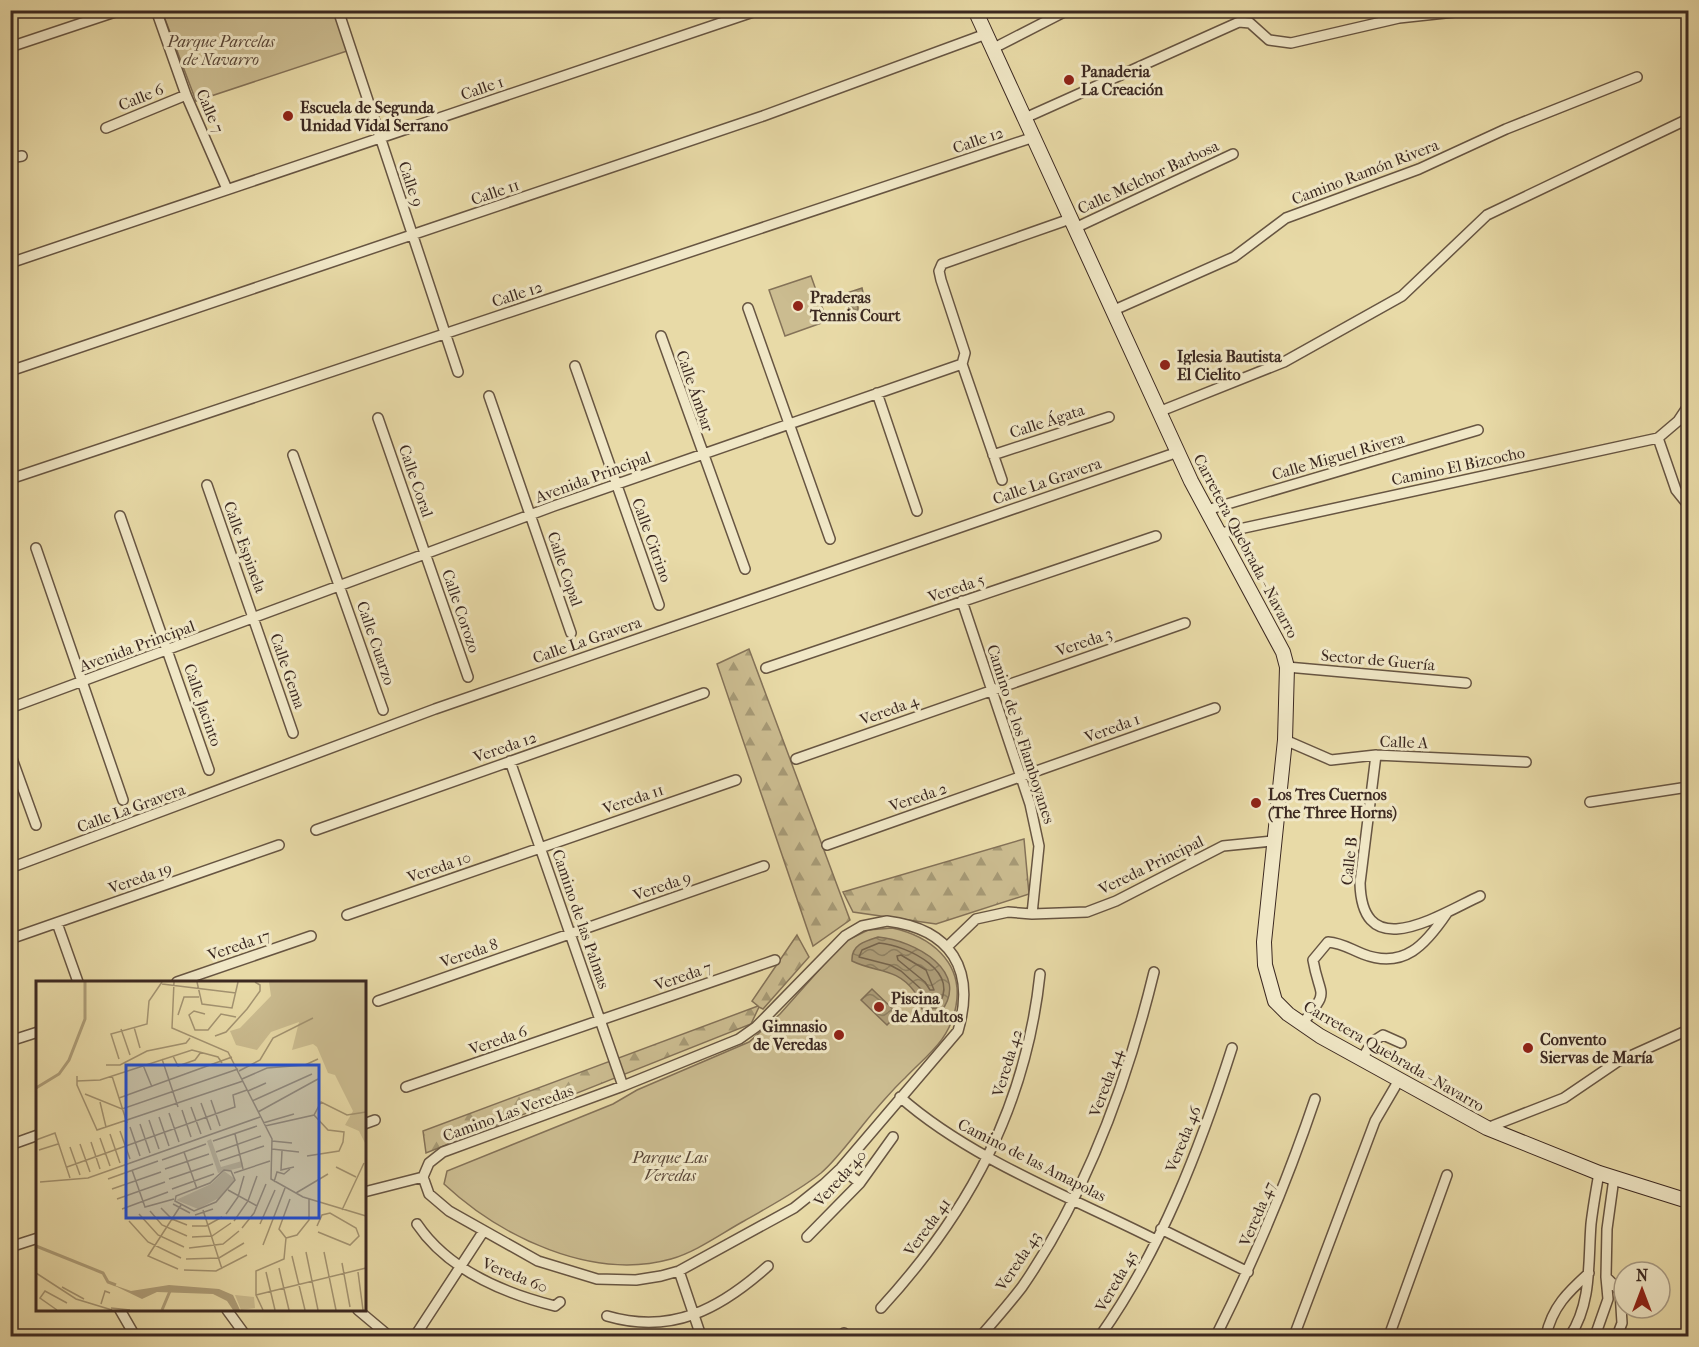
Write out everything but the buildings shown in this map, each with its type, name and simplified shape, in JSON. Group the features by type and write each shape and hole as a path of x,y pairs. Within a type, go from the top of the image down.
{"street":[{"path":"10,47 121,10"},
{"name":"Calle 7","path":"156,10 186,95 227,189"},
{"name":"Calle 9","path":"338,10 458,372"},
{"name":"Calle 1","path":"10,263 759,10"},
{"name":"Carretera Quebrada - Navarro","path":"975,10 1179,452 1207,510 1283,652 1287,667 1285,740 1264,942 1265,965 1275,1001 1302,1024 1487,1128 1599,1173 1689,1201"},
{"path":"994,48 1068,10"},
{"path":"1025,118 1239,22 1250,22 1269,40 1291,43 1399,18 1473,10"},
{"name":"Calle 11","path":"10,371 763,116 987,34"},
{"name":"Camino Ramón Rivera","path":"1112,311 1234,256 1286,218 1419,169 1506,129 1637,76"},
{"name":"Calle 6","path":"106,128 186,95"},
{"path":"1161,411 1284,362 1402,296 1487,215 1689,119"},
{"name":"Calle 12","path":"10,479 1034,136"},
{"name":"Calle Melchor Barbosa","path":"1073,223 1233,154"},
{"path":"10,158 22,156"},
{"path":"1002,480 962,363 965,353 939,271 942,264 1073,223"},
{"path":"748,308 830,539"},
{"name":"Calle Ámbar","path":"661,336 745,569"},
{"name":"Avenida Principal","path":"10,708 616,484 962,363"},
{"name":"Calle Citrino","path":"575,366 659,605"},
{"path":"877,393 917,511"},
{"name":"Calle Copal","path":"489,396 571,633"},
{"name":"Camino El Bizcocho","path":"1221,533 1658,438 1678,421 1689,406"},
{"name":"Calle Ágata","path":"993,455 1109,417"},
{"name":"Calle Coral","path":"378,418 425,554"},
{"name":"Calle Miguel Rivera","path":"1207,510 1478,430"},
{"path":"1658,438 1676,490 1689,505"},
{"name":"Calle La Gravera","path":"10,868 435,709 1179,452"},
{"name":"Calle Cuarzo","path":"293,455 383,710"},
{"name":"Calle Espinela","path":"207,485 255,618"},
{"name":"Calle Jacinto","path":"120,516 209,770"},
{"name":"Vereda 5","path":"766,668 1156,536"},
{"path":"36,548 123,800"},
{"name":"Calle Corozo","path":"425,554 468,677"},
{"name":"Camino de los Flamboyanes","path":"962,601 1030,804 1039,846 1032,914"},
{"name":"Calle Gema","path":"255,618 293,733"},
{"name":"Vereda 3","path":"992,690 1185,623"},
{"name":"Sector de Guería","path":"1287,667 1466,683"},
{"name":"Vereda 4","path":"796,759 992,690"},
{"name":"Vereda 12","path":"316,830 704,693"},
{"name":"Vereda 1","path":"1020,777 1215,708"},
{"name":"Calle A","path":"1285,740 1331,760 1376,755 1526,762"},
{"path":"10,753 36,825"},
{"name":"Calle B","path":"1376,755 1360,883 1361,902 1369,920 1387,930 1414,928 1480,896"},
{"name":"Camino de las Palmas","path":"510,761 623,1086"},
{"name":"Vereda 2","path":"827,845 1020,777"},
{"name":"Vereda 11","path":"541,848 736,780"},
{"path":"1590,802 1689,787"},
{"name":"Vereda Principal","path":"947,947 976,919 1008,912 1032,914 1087,912 1116,901 1223,846 1273,841"},
{"name":"Vereda 19","path":"10,939 279,845"},
{"name":"Vereda 10","path":"347,915 541,848"},
{"name":"Vereda 9","path":"570,934 764,866"},
{"path":"1302,1024 1321,1000 1323,988 1313,960 1328,942 1340,942 1364,955 1391,960 1414,952 1433,933 1448,911"},
{"name":"Camino Las Veredas","path":"887,921 909,924 928,931 947,947 957,958 963,979 964,1009 958,1031 841,1168 794,1208 679,1271 636,1280 597,1279 538,1261 483,1232 449,1211 429,1194 423,1177 429,1163 443,1152 623,1086 739,1039 756,1027 845,936 862,926 887,921"},
{"path":"57,923 78,981"},
{"name":"Vereda 8","path":"378,1001 570,934"},
{"name":"Vereda 17","path":"180,981 311,936"},
{"name":"Vereda 7","path":"600,1021 776,960"},
{"name":"Vereda 44","path":"1074,1199 1110,1118 1139,1032 1154,972"},
{"name":"Vereda 42","path":"989,1157 1019,1084 1035,1019 1040,974"},
{"name":"Vereda 6","path":"406,1087 600,1021"},
{"path":"1487,1128 1564,1098 1617,1062 1689,1030"},
{"path":"10,1041 36,1033"},
{"path":"1362,1059 1372,1042 1383,1035 1401,1043"},
{"name":"Vereda 46","path":"1156,1240 1206,1129 1232,1048"},
{"path":"1294,1336 1375,1121 1399,1080"},
{"name":"Camino de las Amapolas","path":"900,1097 928,1121 989,1157 1156,1240"},
{"name":"Vereda 47","path":"1216,1336 1248,1272 1286,1184 1315,1099"},
{"path":"366,1123 375,1120"},
{"path":"10,1145 36,1136"},
{"name":"Vereda 40","path":"807,1237 860,1183 893,1137"},
{"name":"Vereda 41","path":"881,1308 907,1280 955,1217 989,1157"},
{"path":"841,1168 860,1183"},
{"path":"1570,1336 1579,1322 1590,1273 1591,1223 1599,1173"},
{"path":"1389,1336 1447,1175"},
{"path":"366,1191 423,1177"},
{"path":"1596,1336 1608,1299 1607,1229 1614,1178"},
{"name":"Vereda 43","path":"981,1336 1021,1287 1074,1199"},
{"path":"417,1224 437,1247 461,1267"},
{"path":"1161,1229 1248,1272"},
{"path":"415,1336 483,1232"},
{"path":"10,1247 36,1239"},
{"name":"Vereda 45","path":"1100,1336 1128,1298 1156,1240"},
{"path":"607,1316 627,1322 650,1322 672,1321 694,1315 738,1293 768,1266"},
{"name":"Vereda 60","path":"461,1267 487,1283 517,1295 555,1306 560,1302"},
{"path":"679,1271 701,1336"},
{"path":"1546,1336 1553,1311 1565,1295 1590,1273"},
{"path":"1606,1277 1620,1291 1622,1323 1617,1336"},
{"path":"121,1311 135,1336"},
{"path":"228,1311 246,1336"},
{"path":"359,1311 389,1336"}],"green space":[{"name":"Parque Parcelas de Navarro","path":"162,11 334,11 347,51 196,101"},
{"name":"Praderas Tennis Court","path":"811,276 827,321 785,336 769,290"},
{"path":"749,649 850,920 813,946 717,664"},
{"path":"1024,839 1029,894 936,924 853,912 843,892"},
{"name":"Parque Las Veredas","path":"892,928 919,937 941,954 949,964 955,976 957,990 956,1006 949,1028 936,1046 870,1116 821,1173 793,1193 709,1242 671,1259 641,1264 610,1264 579,1259 549,1250 520,1237 492,1221 444,1184 447,1171 613,1104 637,1090 749,1042 780,1014 844,942 868,930"},
{"path":"797,935 809,957 763,1009 759,1007 751,1024 426,1153 423,1131 758,1006 752,1001"}],"water":[{"path":"862,288 864,297 858,299 858,311 864,319 854,322 844,294"},
{"path":"878,937 908,944 935,961 944,972 949,984 948,998 940,1013 926,1015 916,994 900,978 852,961 856,947"},
{"name":"Piscina de Adultos","path":"872,989 898,1014 887,1025 861,1000"}],"place":[{"name":"Panaderia La Creación","path":"1069,80"},
{"name":"Escuela de Segunda Unidad Vidal Serrano","path":"288,116"},
{"name":"Praderas Tennis Court","path":"798,306"},
{"name":"Iglesia Bautista El Cielito","path":"1165,365"},
{"name":"Los Tres Cuernos (The Three Horns)","path":"1256,803"},
{"name":"Piscina de Adultos","path":"879,1007"},
{"name":"Gimnasio de Veredas","path":"839,1035"},
{"name":"Convento Siervas de María","path":"1528,1048"}]}
